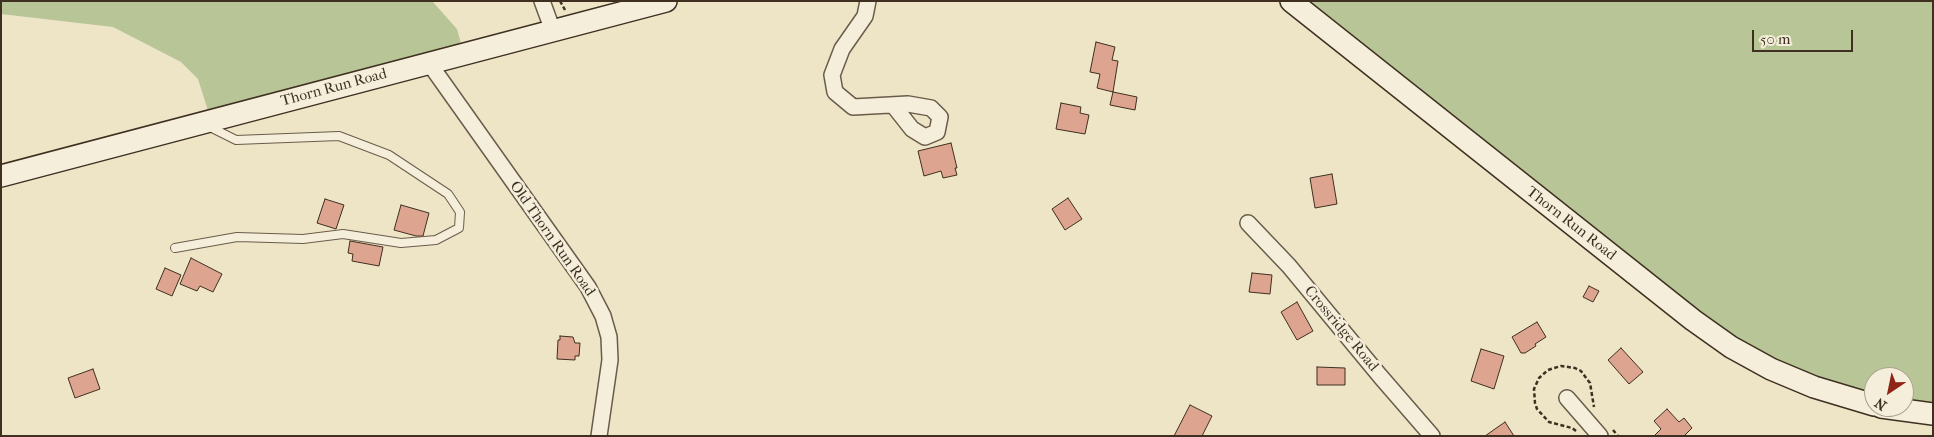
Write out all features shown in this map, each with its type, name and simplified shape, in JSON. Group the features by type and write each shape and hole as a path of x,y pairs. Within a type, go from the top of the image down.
{"street":[{"path":"542,1 553,31"},
{"name":"Thorn Run Road","path":"1,176 666,1"},
{"path":"868,1 865,16 842,49 832,75 835,92 852,107 893,105"},
{"name":"Thorn Run Road","path":"1291,1 1537,198 1700,325 1732,347 1771,369 1814,387 1864,402"},
{"name":"Old Thorn Run Road","path":"429,63 588,287 603,316 609,337 610,360 599,436"},
{"name":"Crossridge Road","path":"1248,223 1289,266 1432,436"},
{"path":"1567,398 1600,436"},
{"path":"1914,411 1933,414"}],"lane":[{"path":"176,248 237,237 303,240 343,234 401,243 436,240 459,228 460,212 448,194 389,155 339,136 236,140 202,123"}],"path":[{"path":"560,1 566,10"}],"green space":[{"path":"1,1 432,1 457,29 464,54 211,120 198,79 181,62 113,27 1,14"},
{"path":"1291,1 1933,1 1933,414 1914,409 1914,367 1864,367 1864,402 1771,369"}],"building":[{"path":"1096,42 1115,47 1112,60 1118,61 1113,92 1097,88 1100,74 1090,72"},
{"path":"1113,92 1137,97 1135,110 1110,105"},
{"path":"1061,103 1081,107 1080,113 1089,115 1085,134 1056,129"},
{"path":"951,143 957,175 943,178 941,171 924,176 918,151"},
{"path":"1332,174 1337,204 1315,208 1310,178"},
{"path":"1068,198 1082,219 1065,230 1052,209"},
{"path":"325,199 344,205 336,229 317,223"},
{"path":"401,205 429,213 423,236 394,230"},
{"path":"350,241 383,247 379,266 352,261 353,254 348,253"},
{"path":"191,258 222,274 213,292 200,286 197,291 180,284"},
{"path":"165,268 181,275 172,296 156,289"},
{"path":"1252,273 1272,275 1270,294 1249,292"},
{"path":"1589,286 1599,291 1593,302 1583,297"},
{"path":"1297,302 1313,331 1297,340 1281,312"},
{"path":"1537,322 1546,337 1535,344 1536,346 1525,353 1521,353 1512,337"},
{"path":"560,336 573,337 575,343 580,343 579,356 575,356 575,360 557,359"},
{"path":"1621,348 1643,372 1629,384 1608,360"},
{"path":"1481,349 1504,356 1494,389 1471,381"},
{"path":"1317,367 1345,368 1345,385 1317,385"},
{"path":"93,369 100,389 75,398 68,378"},
{"path":"1190,405 1212,416 1202,436 1174,436"},
{"path":"1667,409 1679,422 1684,418 1692,428 1684,436 1654,436 1661,429 1654,421"},
{"path":"1505,422 1514,436 1485,436"}]}
